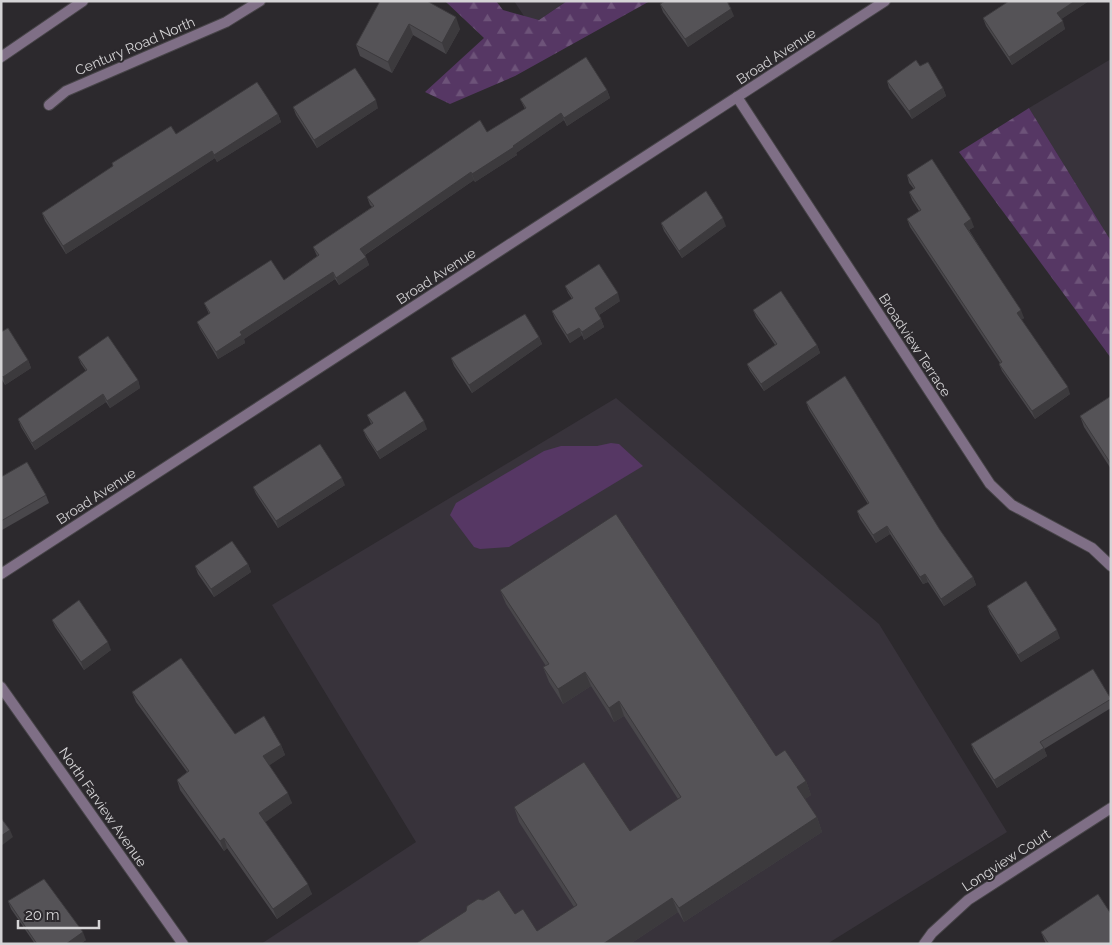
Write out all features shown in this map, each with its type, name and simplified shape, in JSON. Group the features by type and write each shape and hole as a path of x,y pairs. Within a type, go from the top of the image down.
{"street":[{"path":"1,57 83,1"},
{"name":"Century Road North","path":"49,105 66,91 226,22 260,1"},
{"name":"Broad Avenue","path":"1,574 886,1"},
{"name":"Broadview Terrace","path":"737,97 990,484 1012,505 1092,548 1111,566"},
{"name":"North Farview Avenue","path":"1,687 183,944"},
{"name":"Longview Court","path":"924,944 932,933 968,900 1111,808"}],"shaded area":[{"path":"514,1 567,1 539,20 526,19"},
{"path":"1111,59 1111,241 1029,108"},
{"path":"616,398 879,624 1007,832 827,944 261,944 416,842 272,605"}],"green space":[{"path":"445,1 496,1 503,10 539,20 567,1 650,1 515,76 450,104 425,92 484,38"},
{"path":"1029,108 1111,241 1111,358 959,152"},
{"path":"611,443 619,444 643,466 509,547 480,549 474,547 450,515 456,503 544,451 561,446 597,446"}],"building":[{"path":"380,1 427,1 456,17 442,43 409,24 388,62 356,45"},
{"path":"665,1 727,1 731,9 685,39 660,4"},
{"path":"1009,1 1075,1 1057,13 1063,21 1009,57 983,18"},
{"path":"586,57 607,90 564,118 561,113 514,147 472,174 471,172 360,249 366,257 336,278 333,272 240,332 242,335 216,352 197,322 210,313 204,303 271,260 284,280 319,255 313,247 374,206 367,197 480,120 487,132 526,108 520,99"},
{"path":"916,60 920,66 928,62 943,88 909,111 887,81"},
{"path":"355,68 376,100 314,140 293,107"},
{"path":"257,82 278,114 214,155 212,151 63,246 42,213 113,166 112,163 171,126 176,134"},
{"path":"932,159 971,219 964,224 1021,310 1017,313 1068,387 1032,411 999,364 1002,362 907,219 921,210 909,192 915,188 907,175"},
{"path":"706,191 723,218 679,251 661,223"},
{"path":"599,264 618,293 595,308 601,319 582,332 579,328 567,335 552,311 573,298 565,286"},
{"path":"781,291 817,345 761,384 747,364 777,344 753,310"},
{"path":"525,314 539,337 469,385 451,358"},
{"path":"8,328 28,360 3,377 1,375 1,332"},
{"path":"108,336 138,380 107,401 103,394 32,443 18,419 87,370 78,357"},
{"path":"845,376 940,530 973,577 941,599 925,574 920,577 887,526 873,535 857,511 869,503 806,402"},
{"path":"405,391 424,421 377,452 363,430 373,423 367,415"},
{"path":"1111,396 1111,464 1080,416"},
{"path":"320,444 342,478 276,521 253,487"},
{"path":"27,462 46,495 1,521 1,477"},
{"path":"616,514 776,756 785,750 806,781 797,787 817,817 679,908 672,898 603,944 415,944 466,911 467,906 478,899 483,900 499,890 515,914 523,909 537,931 577,905 514,807 584,762 630,831 681,797 619,701 609,708 585,672 558,689 543,667 549,664 500,590"},
{"path":"232,541 248,564 211,589 195,566"},
{"path":"1026,581 1057,630 1018,655 987,606"},
{"path":"79,600 108,642 81,662 52,620"},
{"path":"181,658 235,734 264,716 281,745 263,756 288,793 259,813 308,884 273,909 224,838 220,841 177,780 189,771 132,692"},
{"path":"1093,669 1111,699 1040,742 1044,748 994,780 971,744"},
{"path":"1,818 10,830 1,836"},
{"path":"44,879 83,932 66,944 37,944 8,901"},
{"path":"1098,894 1111,914 1111,944 1049,944 1041,932"}]}
